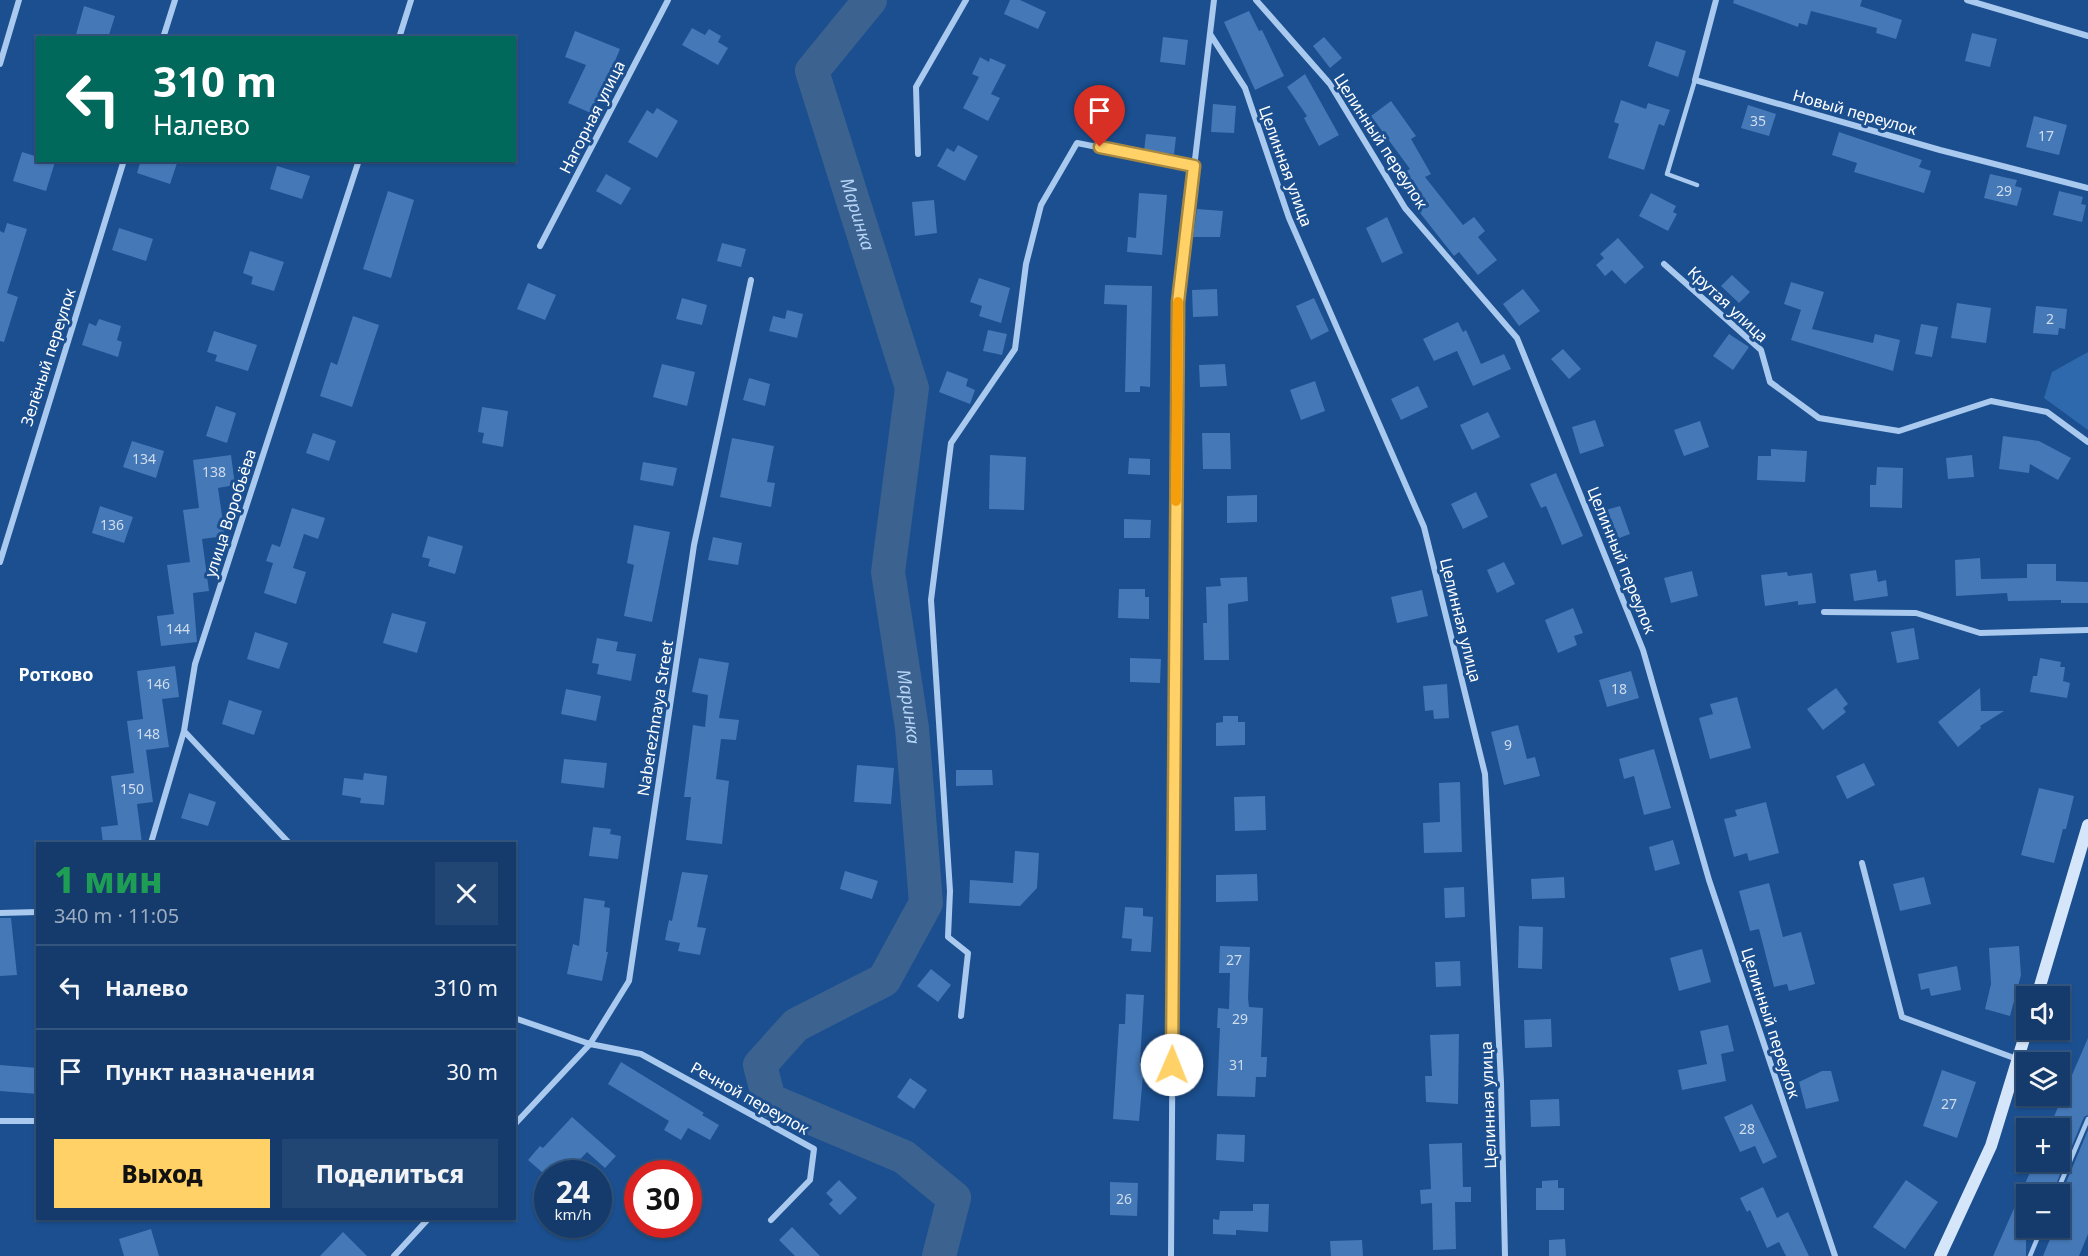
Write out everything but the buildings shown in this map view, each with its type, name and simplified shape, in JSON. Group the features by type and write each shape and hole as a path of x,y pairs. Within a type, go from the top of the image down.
{"street":[{"path":"0,64 19,0"},
{"path":"164,36 175,0"},
{"path":"400,36 411,0"},
{"name":"Нагорная улица","path":"540,246 668,0"},
{"path":"918,154 916,87 966,0"},
{"path":"1171,1256 1178,302 1214,0"},
{"name":"Целинный переулок","path":"1256,0 1330,84 1406,208 1517,338 1643,650 1709,880 1835,1256"},
{"path":"1695,80 1716,0"},
{"path":"1967,0 2088,36"},
{"name":"Целинная улица","path":"1210,34 1245,88 1289,218 1424,527 1485,774 1502,1082 1505,1256"},
{"name":"Новый переулок","path":"1695,80 1940,150 2088,188"},
{"path":"961,1016 968,954 948,937 950,891 931,600 951,443 1015,349 1026,264 1041,205 1077,143 1194,166"},
{"name":"Зелёный переулок","path":"0,561 123,162"},
{"name":"улица Воробьёва","path":"151,842 184,731 195,664 358,162"},
{"name":"Крутая улица","path":"1664,264 1761,350 1770,382 1819,418 1899,431 1991,401 2047,412 2088,442"},
{"name":"Naberezhnaya Street","path":"516,1123 590,1044 629,981 694,545 751,279"},
{"path":"1824,612 1916,613 1980,633 2088,630"},
{"path":"184,731 288,842"},
{"path":"2040,986 2087,833"},
{"path":"1862,863 1902,1017 2016,1058"},
{"path":"0,913 36,912"},
{"path":"516,1019 590,1044"},
{"name":"Речной переулок","path":"590,1044 641,1054 814,1149 810,1180 771,1220"},
{"path":"1940,1256 1991,1146 2016,1065"},
{"path":"0,1121 36,1121"},
{"path":"394,1256 427,1220"}],"lane":[{"path":"1695,80 1667,174 1697,185"},
{"path":"2060,1184 2088,1119"},
{"path":"2030,1256 2037,1238"}],"shaded area":[{"path":"2088,352 2088,430 2044,398 2052,372"}],"waterway":[{"name":"Маринка","path":"870,0 812,71 912,388 888,572 912,728 926,903 884,980 796,1025 760,1065 769,1100 904,1157 954,1198 939,1256"}],"slow traffic":[{"path":"1176,501 1178,302"}],"district":[{"name":"Ротково","path":"56,675"}],"route":[{"path":"1100,147 1194,166 1178,302 1172,1065"}]}
